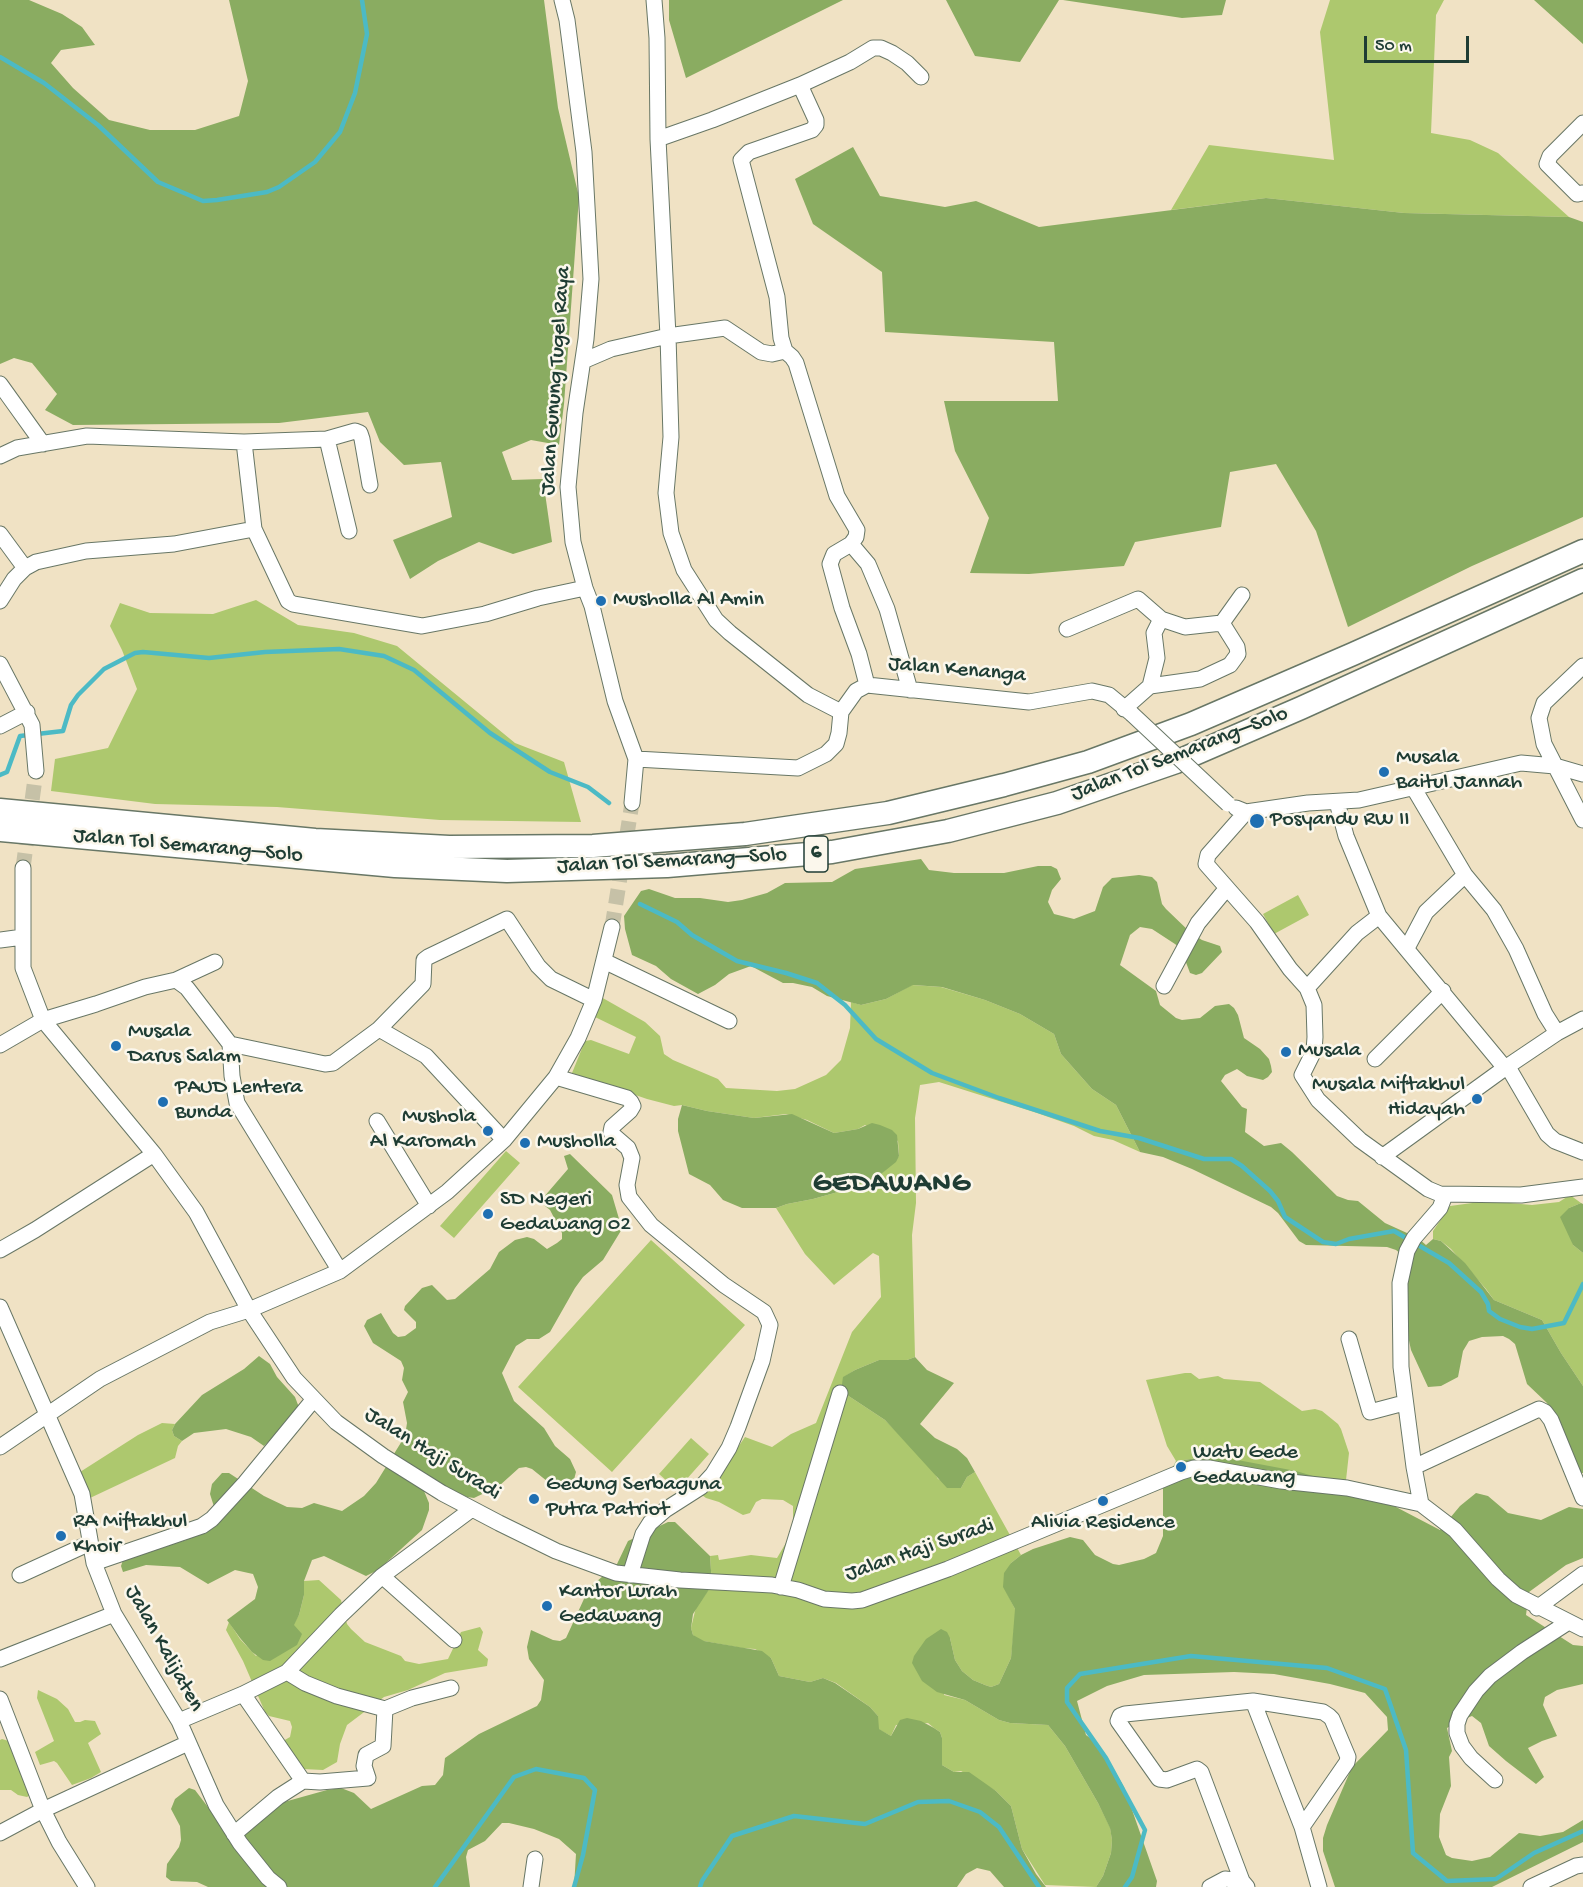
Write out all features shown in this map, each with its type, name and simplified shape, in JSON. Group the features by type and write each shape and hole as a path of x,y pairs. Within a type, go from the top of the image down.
{"highway":[{"name":"Jalan Tol Semarang–Solo","path":"0,810 315,840 449,847 628,844 745,834 888,813 1088,762 1191,724 1583,551"},
{"name":"Jalan Tol Semarang–Solo","path":"0,830 395,866 507,871 667,866 832,852 948,831 1035,808 1176,762 1301,708 1583,579"}],"street":[{"name":"Jalan Gunung Tugel Raya","path":"562,0 567,20 584,152 591,279 568,487 573,542 592,606 615,701 636,759"},
{"path":"632,803 636,759 798,768 826,754 836,744 841,712 808,695 716,620 684,570 671,533 666,493 671,437 654,0"},
{"path":"658,139 800,85 850,62 873,48 881,48 892,53 907,63 921,77"},
{"path":"800,85 816,120 816,125 812,130 750,152 741,160 777,297 781,338 785,351 796,363 837,496 857,530 856,537 851,544 834,554 830,564 867,685"},
{"path":"1583,123 1550,156 1547,164 1577,194 1583,193"},
{"path":"583,361 611,349 668,336 725,328 761,352 772,354 785,351"},
{"path":"0,384 43,444"},
{"path":"0,456 17,448 87,436 244,442 327,439 355,431 360,433 370,485"},
{"path":"327,439 349,531"},
{"path":"244,442 254,529 286,599 293,604 422,626 485,614 538,598 585,588"},
{"path":"0,601 14,579 25,568 36,562 86,550 174,544 254,529"},
{"path":"0,534 25,568"},
{"path":"851,544 868,564 887,609 910,690"},
{"path":"1067,629 1138,599 1161,619 1185,627 1222,623 1242,595"},
{"path":"1128,712 1150,686 1157,658 1154,633 1161,619"},
{"path":"1150,686 1200,679 1230,665 1238,654 1237,647 1222,623"},
{"path":"0,664 29,718 34,741 36,771"},
{"path":"1583,666 1544,703 1539,718 1544,744 1583,820"},
{"name":"Jalan Kenanga","path":"841,712 856,691 867,685 1029,702 1092,691 1109,695 1228,804 1246,812"},
{"path":"0,726 29,718"},
{"path":"1583,774 1555,766 1521,762 1359,800 1308,802 1246,812 1206,859 1206,864 1257,922 1290,969 1307,988 1316,1017 1314,1051 1304,1071 1304,1080 1318,1100 1360,1140 1428,1189 1445,1195 1521,1195 1583,1187"},
{"path":"1413,787 1465,875 1494,910 1516,949 1545,1014 1557,1033"},
{"path":"1337,802 1346,837 1379,916 1507,1067 1547,1134 1555,1141 1583,1152"},
{"name":"Jalan Haji Suradi","path":"23,868 23,968 43,1020 154,1154 196,1212 249,1310 294,1378 336,1422 383,1456 442,1493 556,1551 616,1573 781,1587 824,1599 862,1600 1016,1542 1181,1472 1201,1467 1347,1488 1421,1504 1455,1530 1498,1579 1516,1595 1537,1608 1583,1629"},
{"path":"1407,948 1426,912 1465,875"},
{"path":"1164,986 1198,923 1227,888"},
{"path":"1307,988 1357,933 1379,916"},
{"path":"230,1044 325,1064 333,1063 380,1029 423,984 424,960 503,919 508,920 538,966 551,979 594,1000"},
{"path":"0,1447 99,1379 210,1322 249,1310 340,1270 447,1192 504,1140 556,1077 578,1038 594,1000 612,927"},
{"path":"0,940 23,937"},
{"path":"604,961 729,1021"},
{"path":"0,1045 43,1020 145,987 176,980 215,962"},
{"path":"176,980 187,988 230,1044 237,1103 340,1270"},
{"path":"1375,1059 1443,991"},
{"path":"1382,1158 1507,1067 1557,1033 1583,1019"},
{"path":"380,1029 426,1056 504,1140"},
{"path":"556,1077 627,1098 631,1102 633,1106 630,1111 612,1127 611,1132 628,1148 632,1158 627,1185 629,1197 651,1226 724,1286 764,1312 771,1325 762,1361 738,1427 722,1460 701,1487 665,1510 650,1523 643,1534 630,1575"},
{"path":"377,1121 429,1206"},
{"path":"0,1250 154,1154"},
{"path":"1421,1504 1404,1403 1399,1302 1410,1245 1440,1208 1445,1195"},
{"name":"Jalan Kalijaten","path":"0,1307 82,1494 94,1563 114,1614 179,1721 216,1806 234,1834 268,1878 279,1887"},
{"path":"1349,1339 1370,1412 1404,1403"},
{"path":"781,1587 840,1393"},
{"path":"94,1563 202,1526 212,1519 245,1483 314,1399"},
{"path":"1414,1467 1539,1409 1545,1412 1551,1420 1581,1488"},
{"path":"179,1721 243,1694 287,1672 382,1576 472,1509"},
{"path":"20,1575 90,1544"},
{"path":"1537,1608 1583,1574"},
{"path":"382,1576 454,1640"},
{"path":"0,1659 114,1614"},
{"path":"1496,1780 1471,1758 1462,1746 1457,1732 1460,1715 1476,1691 1490,1676 1567,1623"},
{"path":"287,1672 305,1683 337,1696 386,1709 412,1698 451,1688"},
{"path":"243,1694 303,1781"},
{"path":"0,1699 43,1810 59,1842 87,1887"},
{"path":"1245,1884 1201,1772 1197,1769 1167,1780 1159,1779 1118,1721 1120,1716 1253,1701 1325,1714 1332,1719 1348,1757 1343,1768 1302,1827"},
{"path":"1253,1701 1302,1827 1319,1887"},
{"path":"234,1834 271,1802 303,1781 368,1778 364,1766 366,1755 383,1746 386,1709"},
{"path":"0,1833 43,1810 188,1743"},
{"path":"531,1887 535,1859"},
{"path":"1530,1887 1583,1865"},
{"path":"1210,1887 1225,1879 1245,1884"}],"green space":[{"path":"0,0 29,0 62,14 82,27 95,45 61,50 51,63 73,88 109,120 150,130 195,130 239,116 248,81 229,0 544,0 558,108 579,197 564,404 559,445 531,440 502,452 512,480 543,479 552,542 513,554 479,542 438,561 410,579 393,540 452,517 441,462 404,465 380,442 368,412 279,423 73,425 45,410 57,394 32,363 14,358 0,364"},
{"path":"669,0 843,0 686,78 669,20"},
{"path":"946,0 1059,0 1020,62 975,56"},
{"path":"1063,0 1226,0 1222,15 1182,18"},
{"path":"1330,0 1444,0 1436,15 1431,133 1470,140 1498,153 1569,217 1404,213 1266,198 1171,210 1209,145 1334,160 1320,32"},
{"path":"1534,0 1583,0 1583,44"},
{"path":"853,147 880,196 945,207 976,201 1039,227 1266,198 1404,213 1569,217 1583,222 1583,517 1472,566 1348,627 1316,531 1276,464 1230,472 1221,527 1135,542 1124,566 1029,574 970,573 989,518 955,451 944,401 1058,401 1054,342 885,332 882,272 813,224 795,179"},
{"path":"256,600 298,625 354,633 397,646 515,743 564,762 581,822 440,820 277,807 155,804 51,791 55,759 108,748 137,689 110,626 120,603 150,613 213,614"},
{"path":"921,859 929,870 954,873 1004,873 1038,866 1051,866 1057,869 1061,879 1052,890 1048,902 1054,914 1074,919 1095,911 1103,887 1112,878 1139,875 1152,877 1157,882 1162,904 1166,909 1191,933 1202,940 1220,946 1222,952 1202,973 1196,975 1190,973 1181,949 1152,929 1140,927 1130,935 1120,965 1156,991 1160,1005 1176,1018 1182,1020 1200,1018 1215,1006 1229,1004 1234,1008 1244,1038 1260,1049 1269,1059 1272,1072 1263,1080 1247,1076 1237,1069 1225,1075 1221,1081 1242,1107 1247,1109 1245,1132 1264,1146 1281,1143 1337,1196 1358,1201 1385,1223 1418,1238 1426,1245 1433,1239 1441,1241 1465,1263 1494,1300 1542,1320 1583,1386 1583,1473 1578,1473 1547,1403 1527,1384 1515,1344 1509,1339 1503,1336 1482,1337 1469,1341 1463,1351 1458,1377 1441,1386 1428,1387 1411,1350 1404,1317 1410,1261 1396,1250 1387,1247 1306,1245 1299,1241 1271,1207 1192,1169 1163,1157 1140,1152 1116,1105 1092,1089 1061,1054 1054,1034 1020,1014 942,987 913,985 886,999 861,1005 827,996 812,987 783,983 751,966 729,974 698,994 671,979 656,966 632,955 624,916 641,891 649,889 675,898 700,898 728,902 767,893 785,883 832,882 855,869"},
{"path":"1298,895 1309,915 1274,934 1263,914"},
{"path":"912,985 941,987 985,1000 1020,1014 1054,1034 1061,1054 1092,1089 1116,1105 1140,1152 1037,1113 939,1082 920,1085 915,1118 916,1203 912,1235 915,1357 907,1360 879,1360 855,1370 844,1377 841,1391 885,1420 931,1467 938,1479 961,1488 967,1477 975,1472 1021,1555 1011,1563 1004,1587 1015,1609 1015,1621 1011,1658 999,1684 991,1687 985,1685 973,1680 962,1671 955,1660 950,1638 944,1695 965,1700 999,1720 1010,1723 1048,1725 1065,1746 1110,1827 1111,1853 1103,1876 1096,1887 1045,1885 1022,1849 1011,1806 996,1791 961,1771 954,1772 942,1765 940,1732 928,1723 896,1725 891,1736 878,1729 878,1716 870,1707 836,1683 823,1678 810,1682 779,1676 771,1658 755,1649 698,1640 691,1628 696,1607 712,1585 710,1556 718,1555 719,1560 751,1555 777,1558 793,1531 793,1506 783,1500 762,1499 756,1502 750,1513 743,1515 698,1492 729,1460 745,1437 772,1447 791,1434 816,1423 852,1332 881,1297 879,1256 873,1253 834,1285 805,1254 776,1208 838,1192 876,1178 899,1156 898,1141 865,1125 858,1129 834,1133 807,1120 786,1114 754,1118 682,1105 674,1106 572,1073 585,1041 591,1040 629,1054 636,1037 595,1017 601,997 645,1022 660,1036 664,1054 718,1079 726,1088 777,1091 795,1089 826,1075 841,1060 850,1028 851,1002 861,1005 886,999"},
{"path":"682,1105 754,1118 792,1114 834,1133 858,1129 872,1123 892,1130 897,1135 899,1156 896,1162 876,1178 838,1192 776,1208 742,1208 723,1200 710,1185 689,1174 678,1131 678,1119"},
{"path":"506,1151 520,1163 454,1238 440,1226"},
{"path":"570,1154 612,1195 622,1229 603,1260 583,1277 575,1288 550,1332 539,1339 527,1339 516,1346 502,1373 514,1401 544,1428 555,1446 570,1459 576,1472 571,1491 558,1490 532,1469 526,1467 519,1468 499,1486 474,1498 467,1497 431,1479 424,1491 429,1510 422,1530 378,1570 366,1576 324,1556 312,1560 304,1581 304,1595 299,1615 294,1625 302,1634 297,1645 270,1661 263,1660 252,1652 227,1620 255,1599 258,1587 253,1574 235,1570 208,1584 180,1567 146,1565 123,1572 121,1566 123,1560 186,1540 212,1526 216,1513 210,1494 212,1484 222,1473 229,1473 264,1496 287,1507 302,1508 314,1503 342,1511 364,1496 376,1483 405,1436 407,1423 403,1402 408,1392 402,1380 404,1368 401,1361 373,1343 364,1326 367,1320 381,1313 393,1333 398,1337 405,1336 416,1328 416,1322 404,1310 405,1306 422,1288 432,1285 447,1300 455,1299 490,1269 499,1252 515,1240 527,1237 534,1239 547,1249 562,1239 562,1233 550,1210 545,1206 543,1198 568,1169 564,1156"},
{"path":"1570,1195 1581,1203 1569,1208 1573,1245 1583,1253 1583,1386 1542,1320 1494,1300 1451,1249 1441,1241 1433,1239 1433,1231 1450,1206 1487,1201 1532,1205 1559,1202"},
{"path":"1583,1204 1583,1253 1573,1245 1560,1217 1569,1208"},
{"path":"651,1240 745,1325 612,1472 518,1387"},
{"path":"259,1356 270,1364 277,1377 295,1397 300,1410 297,1415 264,1446 251,1437 226,1429 194,1433 182,1441 174,1436 172,1430 175,1424 202,1395 244,1369"},
{"path":"915,1357 927,1370 954,1383 920,1424 935,1438 957,1449 967,1458 975,1472 967,1477 961,1488 947,1488 885,1420 841,1391 843,1377 855,1370 879,1360 907,1360"},
{"path":"1191,1373 1199,1379 1218,1376 1224,1379 1260,1382 1302,1411 1315,1409 1322,1411 1341,1429 1349,1453 1346,1480 1323,1479 1198,1458 1176,1461 1167,1446 1146,1380"},
{"path":"162,1423 175,1424 172,1430 174,1436 182,1441 175,1458 90,1498 80,1472 138,1435"},
{"path":"691,1438 709,1454 677,1490 659,1474"},
{"path":"1198,1458 1232,1459 1296,1471 1323,1479 1346,1480 1379,1501 1396,1507 1440,1530 1460,1506 1476,1493 1488,1496 1508,1513 1541,1520 1569,1507 1583,1509 1583,1558 1566,1565 1529,1592 1526,1615 1573,1645 1583,1646 1583,1684 1557,1690 1545,1697 1543,1705 1557,1736 1528,1748 1544,1777 1536,1784 1506,1761 1489,1746 1481,1723 1472,1716 1459,1721 1447,1728 1452,1751 1449,1757 1451,1786 1440,1814 1439,1837 1446,1855 1472,1861 1490,1857 1519,1833 1540,1836 1563,1832 1583,1820 1583,1842 1492,1887 1335,1887 1323,1851 1323,1838 1352,1767 1388,1730 1387,1717 1365,1693 1274,1674 1234,1672 1144,1675 1107,1686 1077,1701 1086,1735 1097,1743 1124,1787 1157,1881 1156,1887 1096,1887 1103,1876 1111,1853 1110,1828 1065,1746 1048,1725 1010,1723 999,1720 965,1700 937,1692 922,1681 912,1663 926,1639 941,1629 947,1632 950,1638 955,1660 962,1671 973,1680 985,1685 991,1687 999,1684 1011,1658 1015,1609 1003,1587 1004,1573 1011,1563 1033,1549 1070,1537 1083,1540 1095,1555 1113,1564 1119,1565 1144,1559 1156,1553 1163,1536 1163,1487 1176,1461"},
{"path":"668,1522 675,1522 710,1556 712,1585 693,1614 691,1628 693,1635 704,1641 762,1651 771,1658 779,1676 810,1682 823,1678 835,1683 870,1707 878,1716 879,1729 891,1736 900,1720 907,1718 921,1721 940,1732 942,1765 954,1772 969,1772 996,1791 1011,1806 1022,1849 1046,1887 1004,1887 990,1871 977,1868 966,1874 957,1887 574,1887 576,1854 559,1839 534,1829 509,1823 502,1823 485,1841 468,1850 466,1857 470,1887 208,1887 197,1882 171,1881 166,1877 167,1864 181,1840 180,1826 171,1809 175,1799 189,1788 195,1790 217,1819 236,1823 284,1802 327,1790 341,1788 354,1793 371,1809 422,1786 435,1785 443,1775 445,1758 479,1734 537,1706 541,1700 544,1680 529,1659 527,1647 531,1630 553,1640 560,1641 566,1638 589,1588 617,1564 628,1541"},
{"path":"319,1580 341,1600 347,1624 351,1629 365,1642 401,1656 405,1661 419,1664 448,1659 461,1632 480,1627 483,1632 478,1650 488,1659 487,1666 445,1673 408,1690 384,1697 347,1725 340,1744 337,1762 323,1770 303,1769 283,1741 290,1737 292,1727 290,1721 269,1716 265,1712 243,1661 226,1630 229,1622 240,1639 256,1656 293,1625 299,1615 304,1595 304,1581"},
{"path":"38,1690 57,1699 68,1709 75,1722 95,1721 101,1734 88,1743 101,1772 72,1785 54,1761 40,1765 35,1752 54,1741 37,1698"},
{"path":"0,1740 15,1743 34,1792 27,1797 11,1790 0,1790"}],"waterway":[{"path":"0,57 44,83 98,125 158,182 203,201 217,200 267,192 279,187 315,162 340,132 355,93 367,34 362,0"},
{"path":"0,775 7,772 20,736 63,731 71,705 78,695 104,669 135,653 209,658 265,652 339,649 384,656 414,670 490,733 550,772 588,787 609,803"},
{"path":"640,904 677,922 692,935 737,961 817,983 845,1005 876,1039 932,1073 1100,1131 1139,1138 1204,1159 1231,1159 1270,1191 1278,1201 1285,1217 1323,1242 1336,1244 1349,1239 1394,1231 1449,1263 1481,1292 1489,1311 1500,1319 1532,1329 1564,1323 1583,1284"},
{"path":"1125,1887 1132,1877 1145,1830 1106,1758 1067,1702 1067,1688 1080,1674 1191,1656 1327,1668 1385,1689 1406,1750 1413,1853 1447,1881 1496,1879 1534,1853 1583,1831"},
{"path":"435,1887 514,1777 536,1769 584,1778 595,1790 583,1855 574,1887"},
{"path":"700,1887 732,1836 794,1816 865,1824 918,1802 949,1801 980,1812 999,1827 1039,1887"}],"tunnel":[{"path":"23,868 36,771"},
{"path":"612,927 632,803"}],"place":[{"name":"Musholla Al Amin","path":"601,601"},
{"name":"Musala Baitul Jannah","path":"1384,772"},
{"name":"Posyandu RW II","path":"1257,821"},
{"name":"Musala Darus Salam","path":"116,1046"},
{"name":"Musala","path":"1286,1052"},
{"name":"Musala Miftakhul Hidayah","path":"1477,1099"},
{"name":"PAUD Lentera Bunda","path":"163,1102"},
{"name":"Mushola Al Karomah","path":"488,1131"},
{"name":"Musholla","path":"525,1143"},
{"name":"SD Negeri Gedawang 02","path":"488,1214"},
{"name":"Watu Gede Gedawang","path":"1181,1467"},
{"name":"Gedung Serbaguna Putra Patriot","path":"534,1499"},
{"name":"Alivia Residence","path":"1103,1501"},
{"name":"RA Miftakhul Khoir","path":"61,1536"},
{"name":"Kantor Lurah Gedawang","path":"547,1606"}],"district":[{"name":"GEDAWANG","path":"892,1186"}]}
